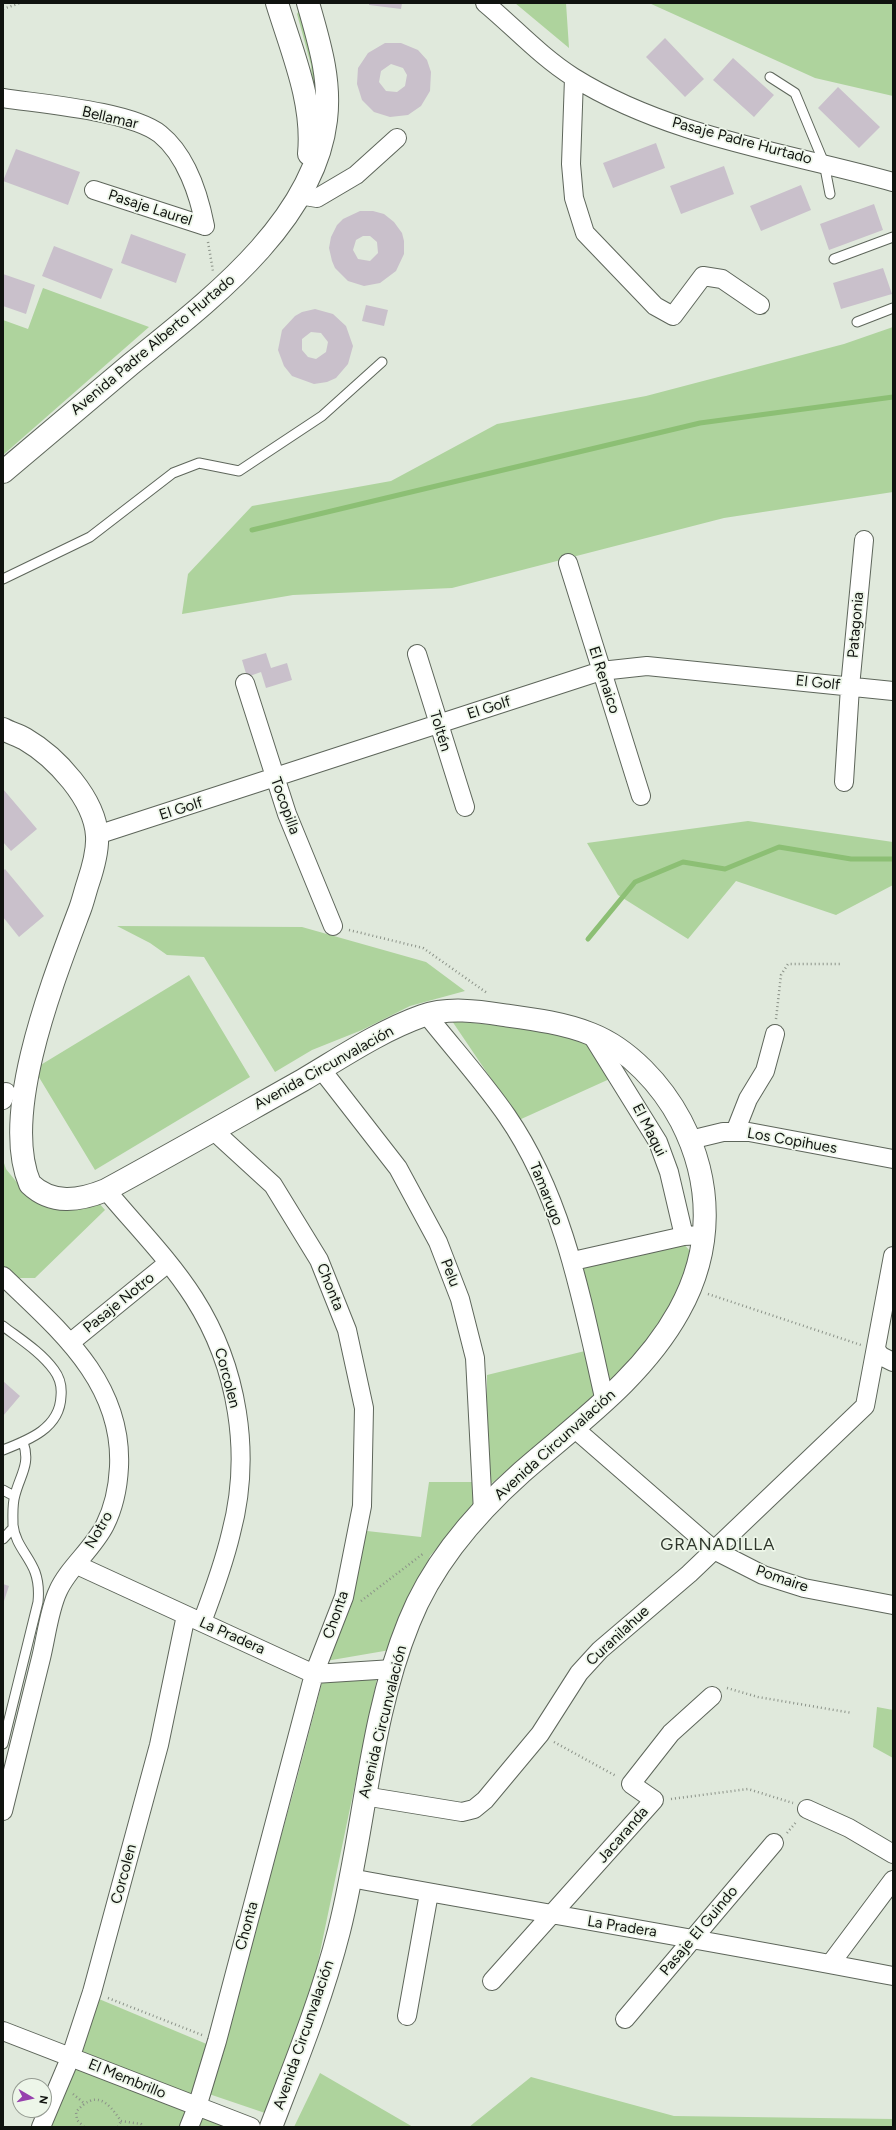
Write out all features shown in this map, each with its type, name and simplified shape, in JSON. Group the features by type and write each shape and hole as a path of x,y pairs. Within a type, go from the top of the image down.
{"street":[{"name":"Avenida Padre Alberto Hurtado","path":"3,472 216,293 269,238 302,191 316,160 323,138 327,103 325,68 308,3"},
{"name":"Pasaje Padre Hurtado","path":"485,3 508,22 536,50 574,78 631,107 696,132 824,163 893,182"},
{"name":"Avenida Padre Alberto Hurtado","path":"283,10 308,112 310,150 302,191"},
{"path":"574,78 571,164 574,198 585,232 655,306 673,316 703,276 722,279 760,305"},
{"name":"Bellamar","path":"3,98 115,116 146,126 159,134 172,146 181,161 201,206 205,226"},
{"path":"302,191 316,198 350,179 397,138"},
{"name":"Pasaje Laurel","path":"94,190 205,226"},
{"name":"Patagonia","path":"844,782 850,687 864,540"},
{"name":"El Renaico","path":"568,563 641,796"},
{"name":"Toltén","path":"417,654 465,808"},
{"name":"El Golf","path":"98,835 601,671 647,666 893,691"},
{"name":"Tocopilla","path":"244,683 287,814 333,926"},
{"name":"Avenida Circunvalación","path":"3,729 26,740 54,762 86,799 92,810 98,835 96,854 80,909 25,1030 5,1096 4,1122 6,1141 12,1161 23,1176 36,1189 53,1198 73,1200 89,1197 106,1190 214,1131 371,1039 426,1014 448,1011 489,1013 558,1025 592,1034 614,1047 636,1063 655,1083 678,1115 690,1140 703,1178 705,1208 694,1236 698,1262 691,1288 677,1315 655,1346 605,1402 575,1429 520,1474 460,1536 424,1591 409,1621 393,1669 364,1796 340,1929 322,1991 271,2127"},
{"name":"Tamarugo","path":"426,1014 508,1117 538,1170 573,1262 605,1402"},
{"name":"El Maqui","path":"592,1034 658,1142 694,1236"},
{"path":"735,1132 748,1099 765,1071 775,1034"},
{"name":"Pelu","path":"321,1069 398,1168 438,1242 460,1299 475,1358 482,1512"},
{"name":"Chonta","path":"189,2127 198,2107 217,2041 314,1674 344,1597 362,1506 364,1408 347,1330 319,1260 273,1186 214,1131"},
{"name":"Los Copihues","path":"690,1140 723,1132 749,1132 893,1159"},
{"name":"Corcolen","path":"41,2127 70,2056 92,1992 194,1619 232,1532 238,1495 240,1449 234,1394 220,1345 194,1298 168,1263 106,1190"},
{"path":"573,1262 694,1236"},
{"path":"893,1256 876,1342 876,1350 881,1356 893,1362"},
{"name":"Pasaje Notro","path":"71,1342 168,1263"},
{"name":"Notro","path":"3,1276 71,1342 99,1383 111,1407 118,1430 120,1454 118,1484 113,1505 105,1525 57,1592 3,1811"},
{"name":"Curanilahue","path":"364,1796 462,1812 474,1809 485,1800 540,1734 579,1674 600,1650 689,1574 865,1406 876,1350"},
{"name":"Pomaire","path":"575,1429 714,1550 763,1575 804,1588 893,1605"},
{"name":"La Pradera","path":"77,1565 314,1674 393,1669"},
{"name":"Jacaranda","path":"492,1981 654,1800 631,1784 671,1733 712,1696"},
{"path":"807,1809 849,1828 893,1854"},
{"name":"Pasaje El Guindo","path":"625,2019 774,1843"},
{"name":"La Pradera","path":"350,1878 552,1915 831,1963 893,1976"},
{"path":"831,1963 893,1880"},
{"path":"407,2016 429,1892"},
{"name":"El Membrillo","path":"3,2031 251,2127"}],"lane":[{"path":"770,77 795,93 824,163 830,194"},
{"path":"834,259 893,237"},
{"path":"857,322 893,308"},
{"path":"3,579 90,537 173,473 199,463 239,471 322,416 382,362"},
{"path":"3,1326 32,1348 53,1369 59,1379 61,1389 58,1413 40,1434 3,1450"},
{"path":"3,1744 6,1723 38,1602 39,1589 35,1571 18,1542 13,1528 12,1510 14,1496 27,1458 24,1442"},
{"path":"3,1490 14,1496"},
{"path":"3,1539 13,1528"}],"path":[{"path":"3,9 20,3"},
{"path":"205,226 216,293"},
{"path":"333,926 423,948 492,996"},
{"path":"775,1034 781,975 788,964 840,964"},
{"path":"691,1288 876,1350"},
{"path":"344,1597 360,1602 427,1550"},
{"path":"712,1696 717,1688 724,1688 758,1697 852,1713"},
{"path":"540,1734 631,1784"},
{"path":"654,1800 679,1799 748,1789 788,1801 807,1809 787,1832 774,1843"},
{"path":"92,1992 217,2041"},
{"path":"84,2127 77,2120 76,2112 84,2103 94,2100 103,2100 110,2104 121,2121 141,2124 144,2127"},
{"path":"118,2127 121,2121"}],"green space":[{"path":"515,3 566,3 569,48"},
{"path":"649,3 893,3 893,96 815,78"},
{"path":"301,7 315,65 318,94 315,132 311,65 297,14"},
{"path":"43,288 149,327 3,455 3,320 28,329"},
{"path":"893,327 893,492 724,518 452,588 293,595 182,614 188,574 252,506 391,481 497,424 646,396 844,344"},
{"path":"748,821 893,842 893,885 836,915 736,881 688,939 618,895 587,843"},
{"path":"117,926 302,927 426,962 465,991 410,1006 362,1030 312,1050 275,1072 204,957 167,955 150,943"},
{"path":"189,975 250,1077 95,1170 34,1069"},
{"path":"452,1021 537,1029 595,1044 614,1077 519,1120"},
{"path":"3,1160 6,1169 23,1190 97,1201 105,1210 35,1278 16,1278 3,1267"},
{"path":"682,1242 690,1251 679,1295 642,1352 607,1390 579,1267"},
{"path":"589,1350 599,1395 487,1487 487,1375"},
{"path":"429,1482 476,1482 474,1505 430,1556 390,1650 326,1661 349,1604 367,1531 421,1537"},
{"path":"379,1669 314,1981 265,2113 209,2094 294,1790 324,1675"},
{"path":"877,1707 893,1710 893,1758 873,1747"},
{"path":"99,1999 209,2045 193,2099 76,2052"},
{"path":"74,2066 186,2109 184,2127 47,2127"},
{"path":"320,2073 413,2127 294,2127"},
{"path":"531,2077 674,2116 893,2119 893,2127 469,2127"},
{"path":"208,2115 234,2127 195,2127"}],"building":[{"path":"369,3 402,3 401,9 369,5"},
{"path":"665,38 704,79 685,97 646,57"},
{"path":"385,43 401,43 418,50 427,60 431,72 430,91 421,106 408,115 390,117 374,112 362,100 357,84 358,68 368,53","holes":["391,64 403,68 407,75 405,86 397,92 386,91 379,82 381,71"]},
{"path":"733,58 774,95 754,117 713,80"},
{"path":"838,87 880,127 859,148 818,108"},
{"path":"656,143 665,168 613,188 603,163"},
{"path":"16,149 80,172 68,205 3,181"},
{"path":"724,166 734,194 681,214 670,186"},
{"path":"801,185 811,210 761,231 750,206"},
{"path":"874,204 883,230 829,250 820,224"},
{"path":"360,211 373,211 384,214 394,222 402,233 404,241 404,254 396,271 380,283 364,286 348,281 335,268 329,248 331,237 337,225 343,219","holes":["363,236 370,236 377,242 378,253 370,261 358,259 353,250 356,240"]},
{"path":"131,234 186,254 176,283 121,263"},
{"path":"54,246 113,269 101,299 42,276"},
{"path":"883,268 892,294 841,309 833,283"},
{"path":"3,274 35,285 26,314 3,306"},
{"path":"366,305 388,310 384,326 362,321"},
{"path":"315,309 333,314 346,326 353,346 348,364 336,378 327,382 314,384 292,376 284,366 278,350 282,330 295,316 302,312","holes":["311,332 321,333 328,342 326,352 316,359 308,357 302,350 302,339"]},
{"path":"266,653 271,668 287,663 292,680 266,688 261,672 247,677 242,660"},
{"path":"3,789 37,829 11,851 3,842"},
{"path":"5,869 44,916 19,937 3,917 3,871"},
{"path":"3,1381 20,1396 3,1416"},
{"path":"3,1584 9,1586 3,1604"}],"waterway":[{"path":"252,530 700,423 893,397"},
{"path":"588,939 635,882 683,862 725,869 779,847 851,859 893,859"}],"district":[{"name":"GRANADILLA","path":"718,1545"}]}
